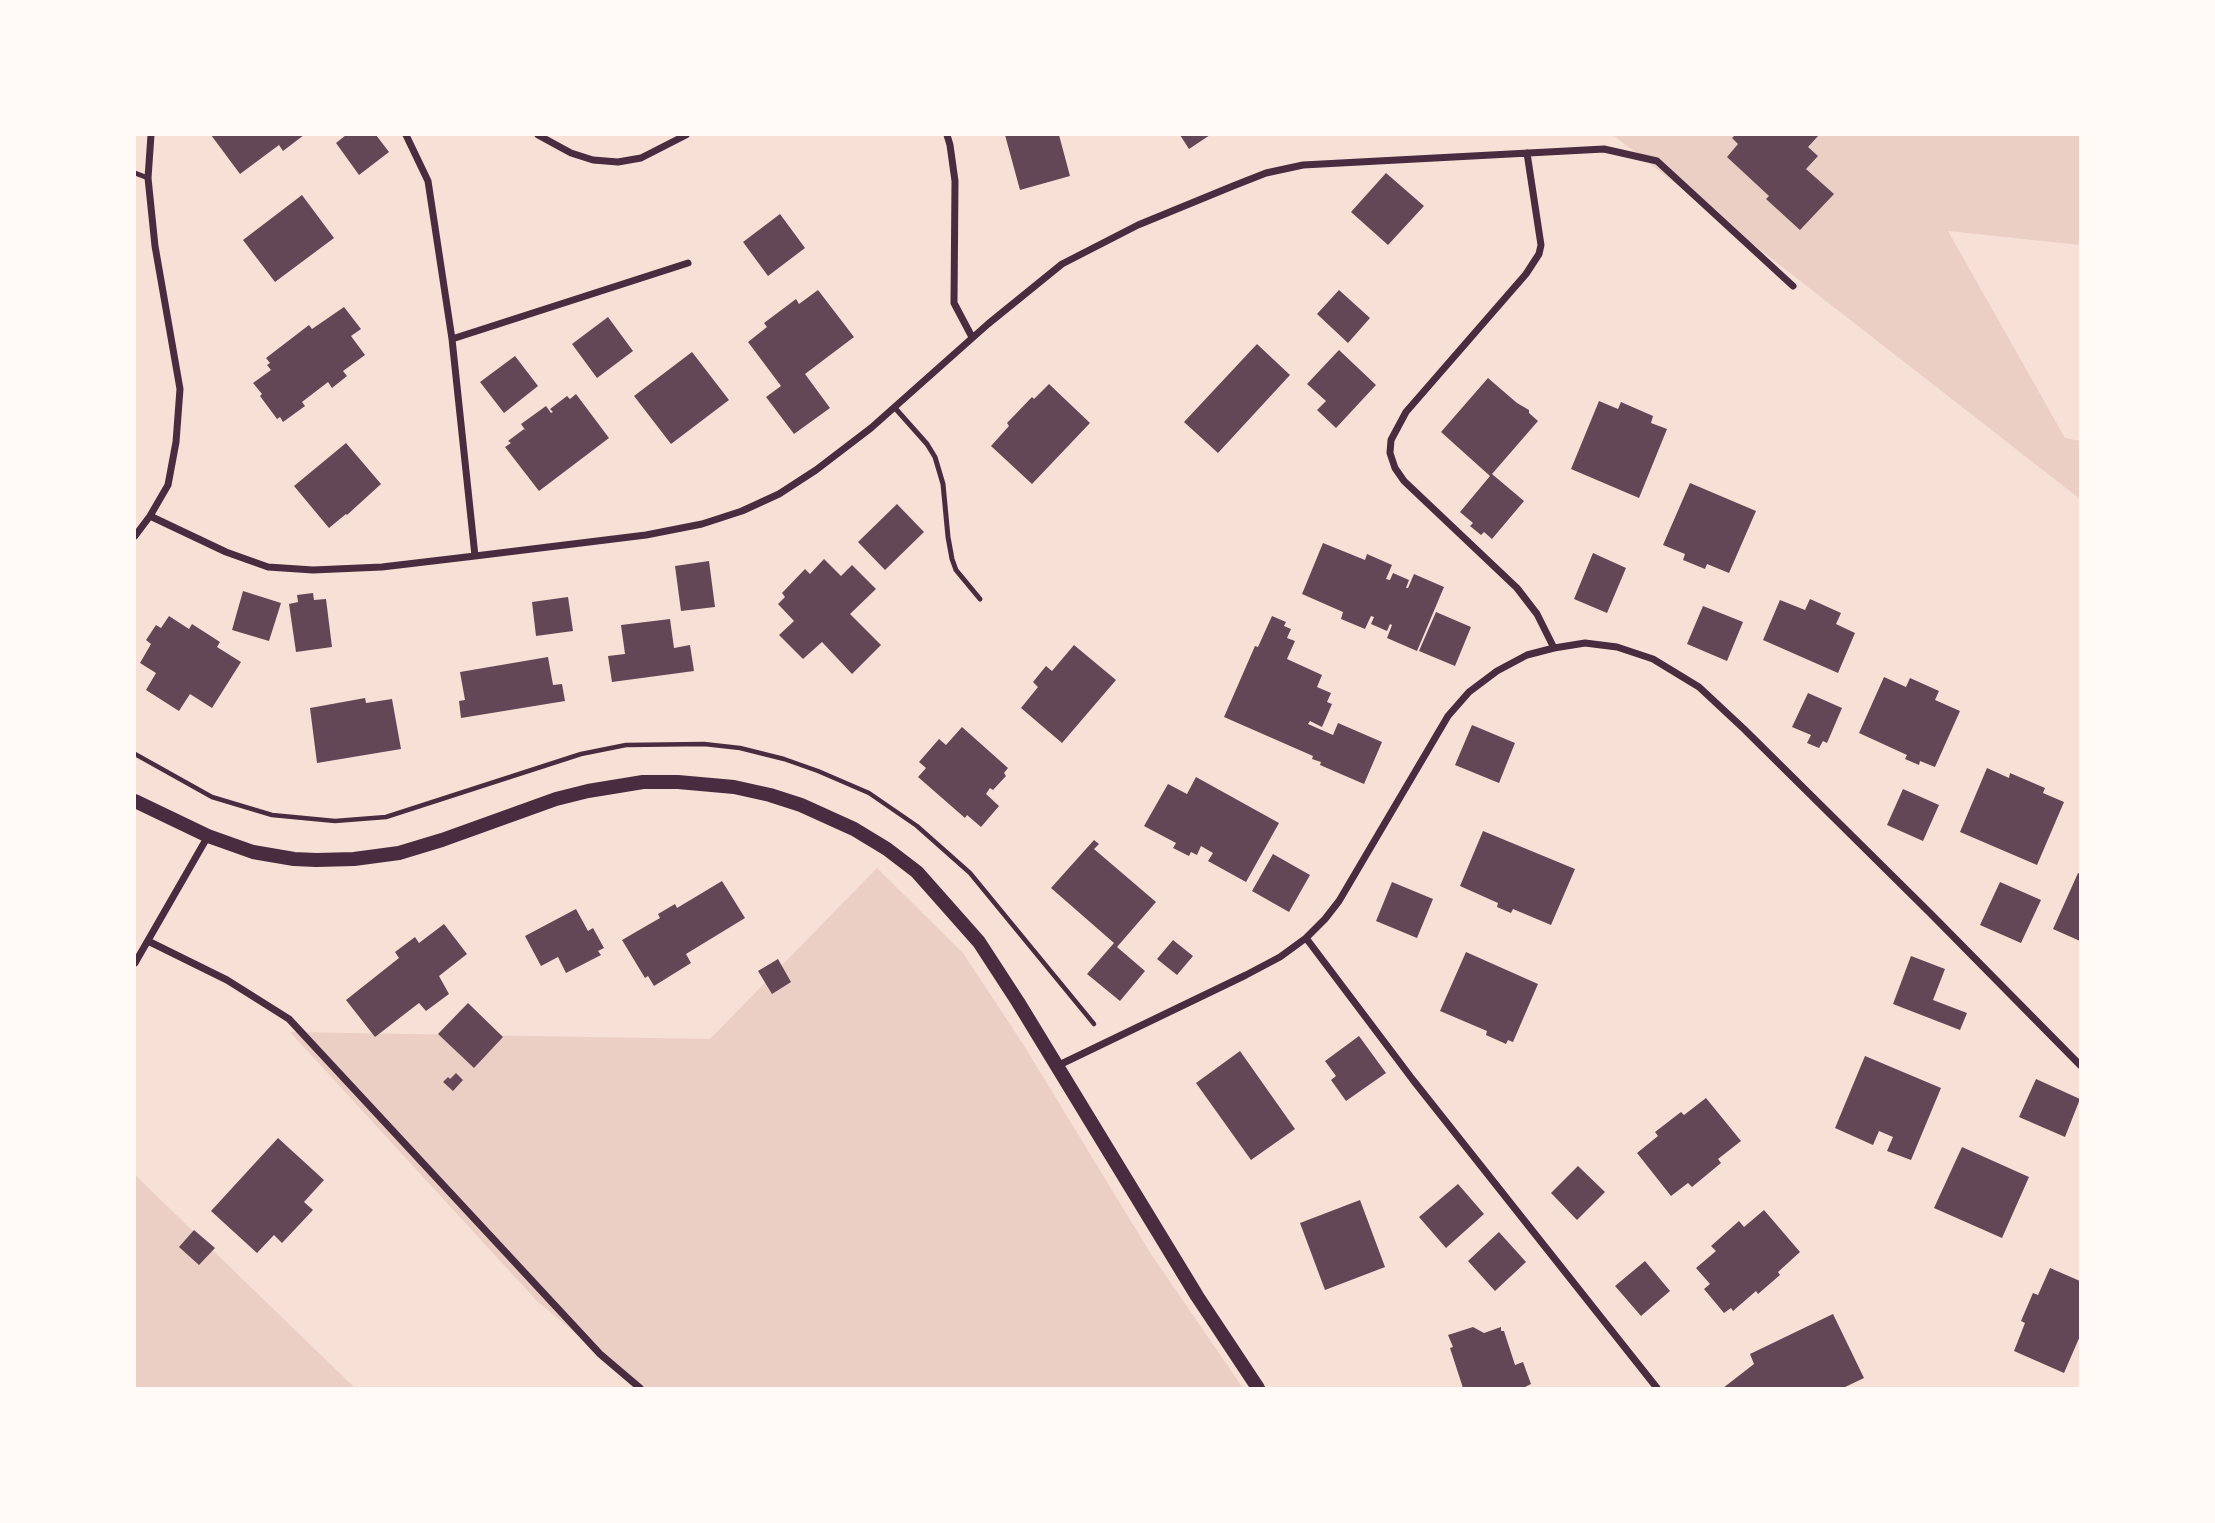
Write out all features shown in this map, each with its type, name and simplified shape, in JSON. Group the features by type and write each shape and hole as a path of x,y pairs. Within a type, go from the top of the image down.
{"main road":[{"path":"135,801 208,836 253,852 316,860 354,859 414,849 540,804 575,794 643,782 734,787 770,795 801,804 854,829 917,872 979,942 1197,1296 1258,1388"}],"street":[{"path":"135,536 168,485 176,442 180,389 155,246 148,178 151,135"},
{"path":"406,135 428,181 452,339 475,556"},
{"path":"538,135 571,153 593,160 618,162 641,158 686,135"},
{"path":"947,135 955,181 954,303 972,337"},
{"path":"150,516 226,552 268,566 313,570 382,567 646,535 702,524 742,511 779,494 816,470 895,408 972,337 1062,264 1138,225 1266,173 1303,165 1604,149 1657,161 1793,286"},
{"path":"1527,153 1541,244 1539,254 1526,274 1406,412 1394,434 1390,453 1395,468 1405,481 1517,588 1537,614 1555,648"},
{"path":"452,339 688,263"},
{"path":"1057,1066 1269,963 1306,938 1339,901 1448,716 1469,692 1497,671 1527,655 1585,643 1617,647 1653,659 1699,687 1754,738 2080,1065"},
{"path":"135,963 208,836"},
{"path":"1306,938 1413,1080 1657,1388"},
{"path":"148,941 227,980 289,1018 600,1354 640,1388"}],"lane":[{"path":"135,173 148,178"},
{"path":"895,408 927,444 934,457 943,484 948,537 956,570 979,599"}],"path":[{"path":"135,754 212,797 272,815 335,821 386,817 581,754 626,745 704,744 740,748 784,759 869,793 917,826 970,873 996,902 1107,1042"}],"shaded area":[{"path":"1613,135 2080,135 2080,245 1948,231 2065,438 2080,441 2080,499"},
{"path":"877,868 963,953 1023,1044 1151,1254 1243,1388 640,1388 536,1300 290,1032 710,1039"},
{"path":"135,1175 355,1388 135,1388"}],"building":[{"path":"211,135 304,135 283,151 279,145 240,174"},
{"path":"346,135 376,135 389,152 359,175 336,143"},
{"path":"1005,135 1059,135 1070,176 1020,190"},
{"path":"1180,135 1210,135 1189,149"},
{"path":"1735,135 1819,135 1808,147 1818,156 1806,169 1834,194 1800,230 1766,199 1769,196 1727,157 1738,144 1732,138"},
{"path":"1386,173 1424,206 1388,245 1351,212"},
{"path":"302,195 334,238 275,282 243,240"},
{"path":"780,214 805,248 768,276 743,242"},
{"path":"818,290 854,337 805,374 830,408 794,434 766,397 781,386 748,342 767,327 764,323 796,299 799,304"},
{"path":"1339,290 1370,318 1348,343 1317,314"},
{"path":"344,307 361,329 351,336 365,355 343,371 347,376 332,388 328,382 302,402 305,406 283,422 280,417 277,419 253,383 271,370 266,358 309,325 312,329"},
{"path":"608,317 633,351 597,378 572,344"},
{"path":"1257,344 1290,375 1218,453 1184,422"},
{"path":"1339,350 1376,385 1336,428 1317,410 1326,401 1307,384"},
{"path":"692,352 729,400 671,444 634,396"},
{"path":"515,356 538,386 504,413 480,382"},
{"path":"1488,378 1529,410 1538,421 1492,474 1524,501 1492,539 1484,532 1481,535 1470,526 1473,523 1460,512 1490,476 1441,432"},
{"path":"1049,384 1090,423 1032,484 991,446 1009,426 1007,423"},
{"path":"576,394 609,438 539,491 505,447 511,443 508,441 524,429 526,431 521,424 546,406 553,412 550,409 567,396 570,399"},
{"path":"1599,401 1618,409 1621,402 1653,416 1651,423 1667,429 1639,498 1571,469"},
{"path":"346,443 381,484 329,528 294,486"},
{"path":"1690,483 1756,511 1729,573 1707,564 1705,569 1683,560 1685,554 1663,545"},
{"path":"897,504 924,532 885,570 858,542"},
{"path":"1323,543 1365,560 1367,554 1392,565 1386,579 1390,580 1393,573 1409,580 1406,588 1414,574 1444,587 1417,651 1387,638 1392,625 1390,624 1387,631 1371,624 1374,617 1371,616 1365,629 1341,619 1343,612 1302,594"},
{"path":"1593,553 1626,568 1607,613 1574,599"},
{"path":"824,559 841,576 852,565 876,589 850,614 881,645 852,674 822,642 803,659 779,635 794,621 778,604 785,597 782,593 805,569 810,574"},
{"path":"709,561 715,607 681,611 675,566"},
{"path":"243,591 281,603 269,641 232,630"},
{"path":"313,593 314,600 326,599 332,647 296,652 289,604 298,602 297,595"},
{"path":"568,597 573,631 536,636 532,602"},
{"path":"1810,599 1841,613 1836,624 1855,633 1838,673 1763,640 1780,600 1805,610"},
{"path":"1703,606 1743,622 1727,661 1687,644"},
{"path":"1436,612 1471,627 1455,666 1419,651"},
{"path":"169,616 189,629 192,624 220,642 217,647 241,662 212,708 190,694 179,711 146,690 156,673 140,663 151,644 146,640 156,625 161,628"},
{"path":"1272,616 1286,622 1284,626 1291,629 1287,638 1295,641 1287,659 1322,675 1317,687 1331,693 1327,702 1332,704 1322,727 1310,721 1308,724 1333,735 1338,723 1382,742 1364,784 1320,765 1321,762 1312,759 1313,756 1224,717 1255,646 1258,647"},
{"path":"670,619 674,648 690,645 694,671 612,682 608,656 625,654 621,625"},
{"path":"1074,645 1116,680 1062,743 1021,708 1038,687 1033,682 1046,666 1052,671"},
{"path":"548,657 553,685 562,684 565,701 461,718 459,701 465,700 460,672"},
{"path":"1884,677 1906,687 1910,678 1939,691 1935,700 1960,711 1935,767 1920,761 1919,765 1905,759 1907,755 1859,733"},
{"path":"1808,693 1842,708 1827,743 1823,741 1819,748 1807,743 1811,735 1792,727"},
{"path":"365,698 366,703 392,699 401,749 317,763 310,708"},
{"path":"1472,725 1515,743 1499,783 1455,765"},
{"path":"962,727 1008,768 1004,773 1006,776 986,794 999,806 981,827 967,815 965,818 918,777 926,768 919,762 939,739 946,745"},
{"path":"1987,768 2009,778 2010,773 2045,788 2043,793 2064,802 2037,865 1960,832"},
{"path":"1196,777 1279,823 1246,882 1208,861 1213,853 1201,846 1197,855 1191,852 1189,856 1173,848 1176,843 1144,826 1168,784 1187,794"},
{"path":"1903,789 1939,805 1923,841 1887,825"},
{"path":"1483,831 1575,869 1551,925 1513,909 1511,913 1497,907 1498,903 1460,886"},
{"path":"1094,840 1099,844 1094,849 1156,902 1117,947 1145,971 1120,1001 1087,974 1114,943 1051,888"},
{"path":"1273,854 1310,875 1289,912 1252,891"},
{"path":"2078,873 2080,874 2080,941 2053,929"},
{"path":"722,881 745,918 686,954 691,963 654,986 648,976 645,978 622,940 660,918 658,914 675,904 677,908"},
{"path":"1392,882 1433,899 1417,938 1376,921"},
{"path":"2000,882 2041,900 2021,943 1980,925"},
{"path":"576,909 588,931 593,928 604,948 598,951 601,955 566,973 558,957 541,966 525,936"},
{"path":"444,924 467,954 439,976 449,994 426,1011 419,1003 375,1037 346,1000 399,958 395,952 415,937 419,943"},
{"path":"1173,940 1193,956 1177,975 1157,959"},
{"path":"1466,952 1538,984 1513,1042 1508,1040 1506,1044 1486,1035 1487,1031 1440,1011"},
{"path":"1911,956 1945,969 1933,1000 1967,1013 1960,1030 1893,1004"},
{"path":"778,959 791,982 772,994 758,971"},
{"path":"468,1003 503,1037 474,1068 438,1034"},
{"path":"1359,1036 1386,1073 1346,1101 1331,1080 1336,1076 1325,1061"},
{"path":"1240,1051 1295,1129 1251,1160 1196,1083"},
{"path":"1865,1056 1941,1088 1911,1160 1887,1151 1893,1137 1879,1131 1873,1145 1835,1128"},
{"path":"456,1073 463,1080 453,1091 443,1082"},
{"path":"2036,1079 2080,1099 2065,1137 2019,1117"},
{"path":"1706,1098 1741,1141 1718,1159 1721,1163 1692,1187 1688,1183 1671,1196 1637,1153 1658,1136 1655,1132 1681,1112 1684,1115"},
{"path":"278,1138 324,1180 304,1202 313,1210 282,1243 274,1235 257,1253 211,1211"},
{"path":"1962,1147 2029,1177 2002,1238 1934,1208"},
{"path":"1578,1166 1605,1192 1577,1220 1551,1193"},
{"path":"1458,1184 1484,1214 1446,1248 1419,1217"},
{"path":"1360,1200 1385,1267 1325,1290 1300,1223"},
{"path":"1764,1210 1800,1252 1778,1272 1780,1275 1758,1294 1756,1291 1733,1311 1731,1308 1724,1313 1704,1289 1710,1284 1696,1268 1716,1251 1711,1246 1739,1221 1744,1227"},
{"path":"194,1230 215,1248 199,1265 179,1247"},
{"path":"1499,1232 1526,1262 1495,1291 1468,1261"},
{"path":"1645,1261 1670,1291 1641,1316 1615,1286"},
{"path":"2050,1268 2080,1281 2080,1336 2064,1373 2014,1351 2025,1323 2021,1321 2033,1293 2038,1295"},
{"path":"1833,1314 1864,1378 1843,1388 1723,1388 1754,1364 1750,1354"},
{"path":"1473,1327 1484,1333 1501,1327 1515,1365 1523,1362 1531,1384 1523,1388 1463,1388 1448,1335"}]}
